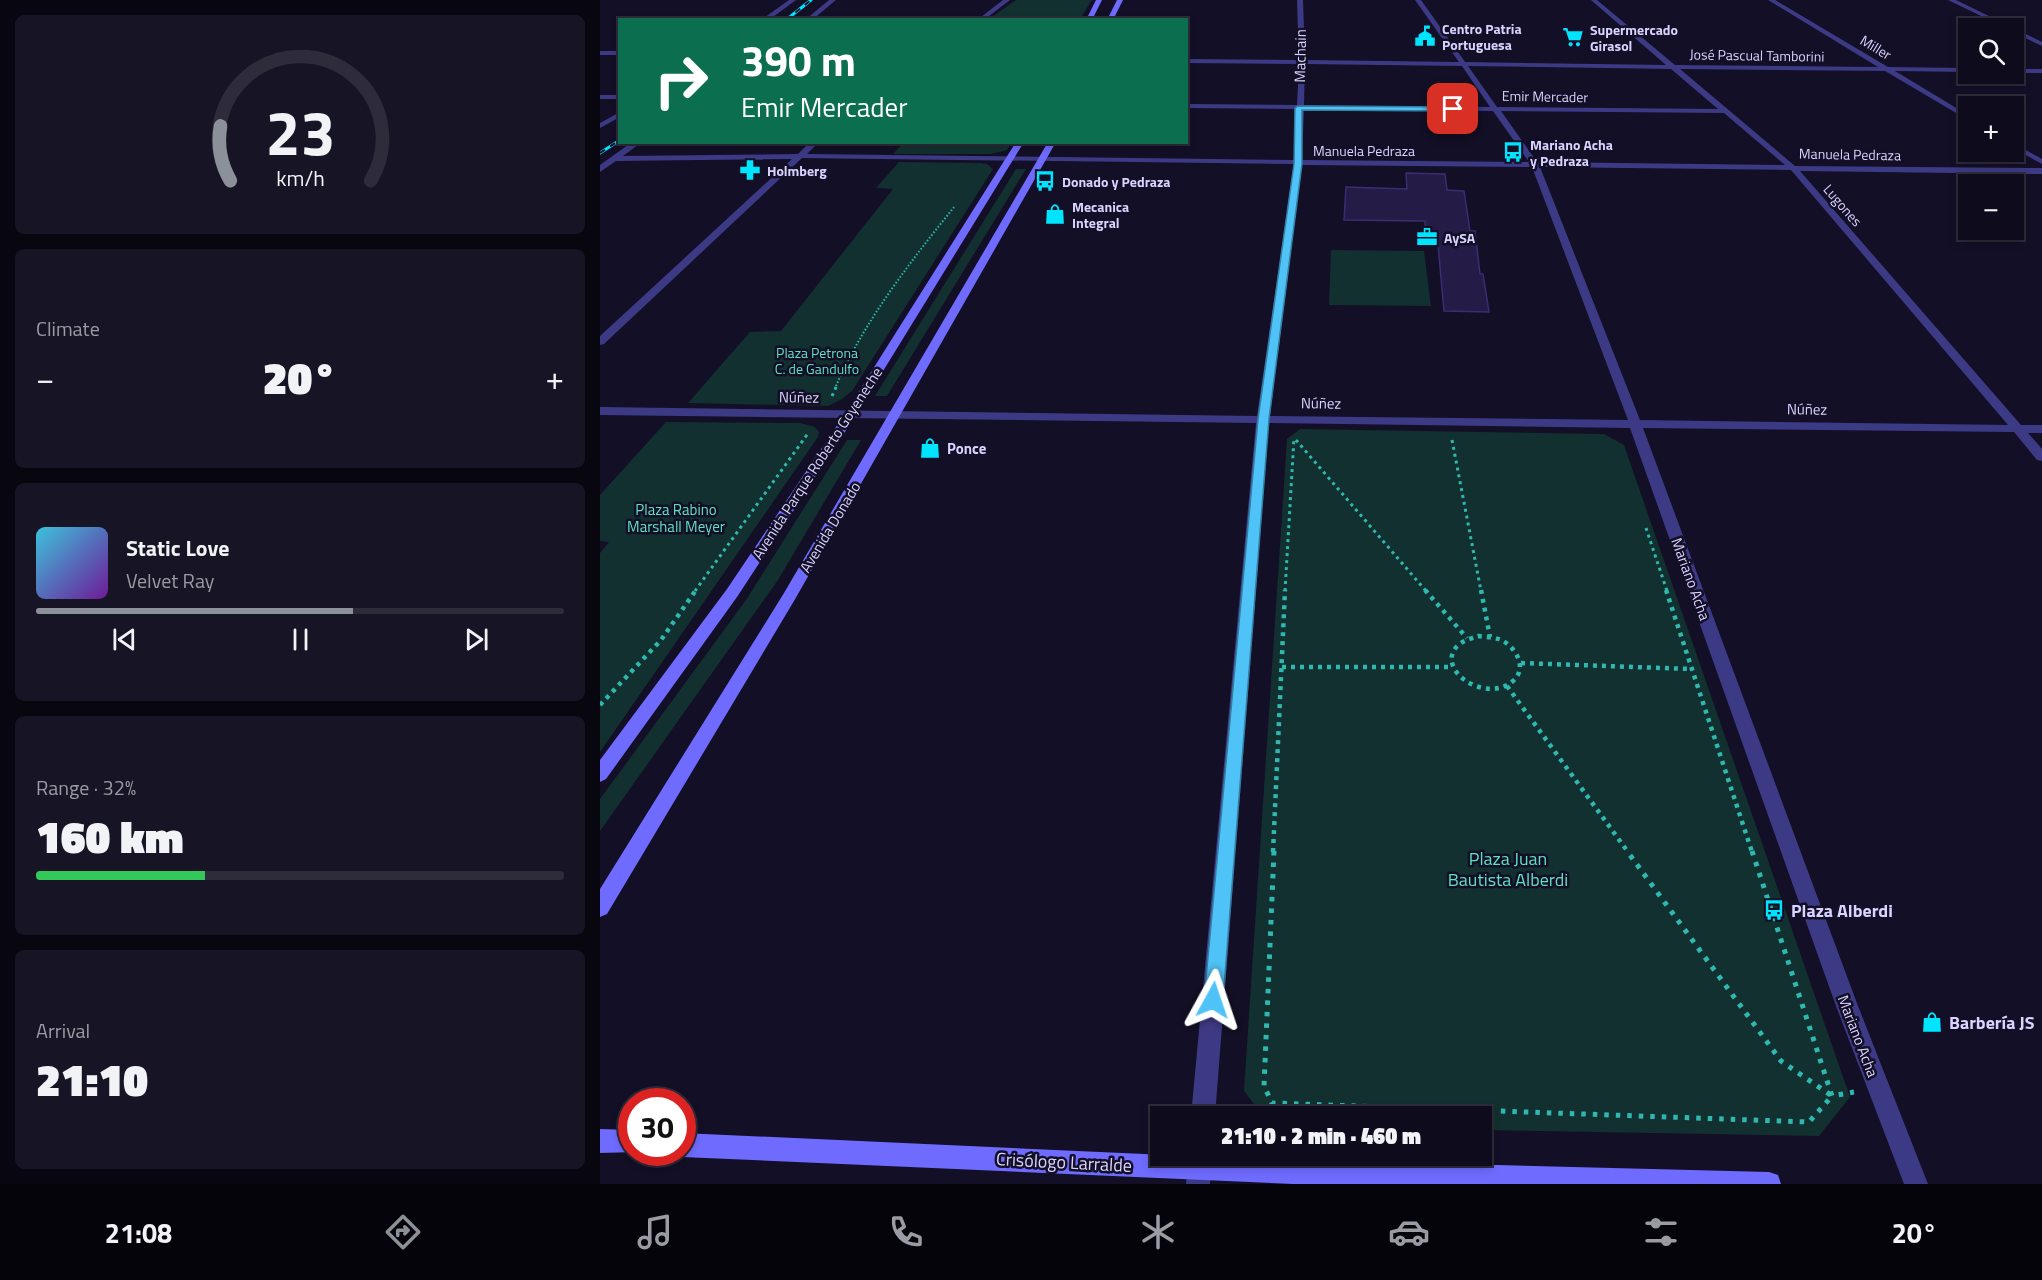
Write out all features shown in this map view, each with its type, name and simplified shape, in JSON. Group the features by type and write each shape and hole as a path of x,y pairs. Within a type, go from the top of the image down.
{"main road":[{"path":"1090,18 1099,0"},
{"path":"1111,18 1120,0"},
{"name":"Avenida Parque Roberto Goyeneche","path":"600,774 732,593 850,415 1019,144"},
{"name":"Avenida Donado","path":"600,907 896,415 1051,144"},
{"path":"600,1141 618,1142"},
{"name":"Crisólogo Larralde","path":"696,1145 1199,1169 1769,1184"}],"street":[{"path":"767,18 793,0"},
{"path":"810,18 833,0"},
{"path":"983,18 1007,0"},
{"name":"Machain","path":"1204,1106 1263,419 1298,164 1298,108 1302,62 1300,0"},
{"name":"Mariano Acha","path":"1418,0 1535,165 1635,423 1878,1088 1916,1184"},
{"name":"Lugones","path":"1594,0 1670,67 1792,167 2042,457"},
{"name":"Miller","path":"1771,0 1958,112"},
{"path":"1951,0 1988,18"},
{"path":"2024,35 2042,44"},
{"path":"600,53 618,53"},
{"name":"José Pascual Tamborini","path":"1188,61 1958,70"},
{"path":"2024,71 2042,71"},
{"path":"600,98 618,97"},
{"name":"Emir Mercader","path":"1188,106 1724,111"},
{"path":"600,126 618,115"},
{"path":"600,169 635,144"},
{"path":"600,342 813,144"},
{"path":"2024,151 2042,162"},
{"name":"Manuela Pedraza","path":"614,159 798,156 1298,164 2042,171"},
{"name":"Núñez","path":"600,411 2042,429"}],"path":[{"path":"600,705 661,640 741,524 823,414 851,352 928,239 957,203"},
{"path":"1451,435 1490,637"},
{"path":"1271,1106 1264,1086 1281,667 1297,436 1467,639"},
{"path":"1646,526 1832,1096"},
{"path":"1490,637 1510,646 1521,663 1516,680 1497,690 1475,687 1464,682 1452,667 1451,658 1454,650 1467,639 1490,637"},
{"path":"1521,663 1691,669"},
{"path":"1281,667 1452,667"},
{"path":"1507,686 1781,1060 1832,1096"},
{"path":"1272,1103 1809,1122 1832,1096 1878,1088"}],"green space":[{"path":"1016,0 1092,0 1081,18 990,18"},
{"path":"902,144 1011,144 1007,150 991,154 893,154"},
{"name":"Plaza Petrona C. de Gandulfo","path":"899,162 980,163 987,164 993,169 852,391 828,406 688,403 750,332 781,331 893,189 876,188"},
{"path":"1016,169 1026,169 887,396 875,396"},
{"path":"1331,250 1424,251 1431,306 1329,305"},
{"name":"Plaza Rabino Marshall Meyer","path":"666,422 800,423 815,427 819,432 818,437 600,752 600,553 609,542 600,541 600,495"},
{"name":"Plaza Juan Bautista Alberdi","path":"1300,429 1604,434 1624,445 1850,1097 1819,1136 1492,1130 1492,1106 1255,1106 1244,1091 1287,439"},
{"path":"847,440 861,440 778,580 600,831 600,799 746,600"}],"building":[{"path":"1406,173 1445,174 1447,190 1464,191 1470,231 1475,231 1480,274 1483,274 1489,312 1444,311 1438,245 1426,244 1425,221 1344,220 1346,187 1407,189"}],"railway":[{"path":"788,18 811,0"},
{"path":"600,153 618,141"}],"place":[{"name":"Centro Patria Portuguesa","path":"1425,36"},
{"name":"Supermercado Girasol","path":"1573,37"},
{"name":"Mariano Acha y Pedraza","path":"1513,152"},
{"name":"Holmberg","path":"750,170"},
{"name":"Donado y Pedraza","path":"1045,181"},
{"name":"Mecanica Integral","path":"1055,214"},
{"name":"AySA","path":"1427,237"},
{"name":"Ponce","path":"930,448"},
{"name":"Plaza Alberdi","path":"1774,910"},
{"name":"Barbería JS","path":"1932,1022"}],"route":[{"path":"1213,1000 1263,419 1298,164 1298,108 1453,109"}]}
